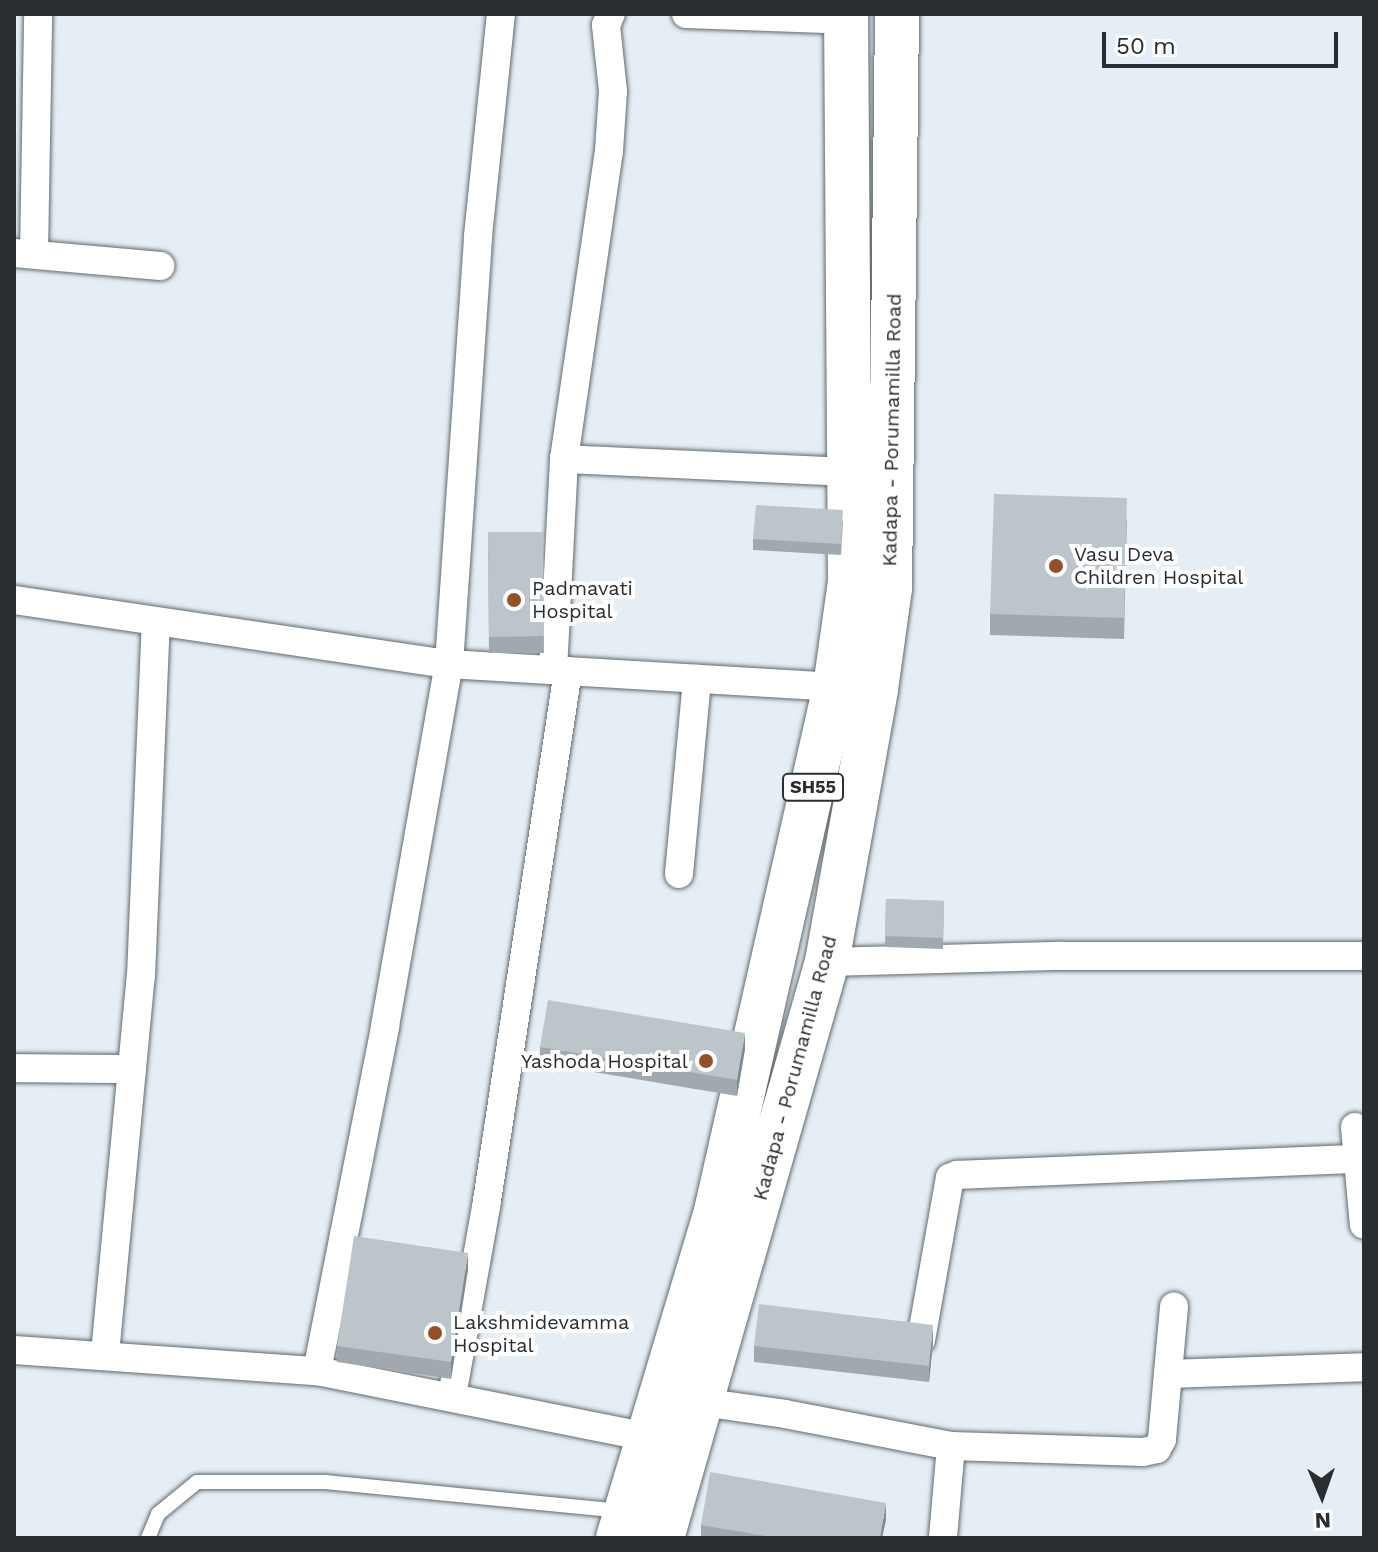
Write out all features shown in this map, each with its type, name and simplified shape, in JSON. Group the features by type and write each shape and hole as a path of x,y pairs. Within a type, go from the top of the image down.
{"main road":[{"name":"Kadapa - Porumamilla Road","path":"662,1538 827,962 890,588 897,14"},
{"name":"SH55","path":"622,1525 716,1211 835,687 850,581 846,17"}],"street":[{"path":"38,14 24,253 160,266"},
{"path":"317,1371 385,1026 449,664 478,236 501,14"},
{"path":"452,1396 486,1207 560,671 564,459 609,151 613,91 606,25 611,14"},
{"path":"686,14 846,17"},
{"path":"564,459 851,472"},
{"path":"14,600 449,664 835,687"},
{"path":"105,1354 141,976 156,622"},
{"path":"679,874 697,679"},
{"path":"827,962 1062,956 1364,956"},
{"path":"14,1068 132,1069"},
{"path":"1355,1127 1364,1225"},
{"path":"921,1340 950,1178 957,1175 1358,1159"},
{"path":"701,1402 785,1414 951,1446 1143,1452 1157,1449 1162,1439 1174,1307"},
{"path":"14,1350 317,1371 647,1437"},
{"path":"1168,1374 1364,1367"},
{"path":"943,1538 951,1446"}],"lane":[{"path":"148,1538 158,1514 197,1482 325,1482 622,1525"}],"building":[{"path":"994,494 1127,498 1124,618 990,614"},
{"path":"756,505 843,510 841,544 753,539"},
{"path":"488,532 543,532 544,636 489,637"},
{"path":"886,899 944,901 943,938 885,936"},
{"path":"548,1000 745,1033 737,1080 540,1047"},
{"path":"354,1236 468,1253 451,1362 337,1346"},
{"path":"759,1304 933,1325 929,1366 754,1346"},
{"path":"710,1472 886,1503 880,1538 777,1538 701,1525"}],"place":[{"name":"Vasu Deva Children Hospital","path":"1056,566"},
{"name":"Padmavati Hospital","path":"514,600"},
{"name":"Yashoda Hospital","path":"706,1061"},
{"name":"Lakshmidevamma Hospital","path":"435,1333"}]}
